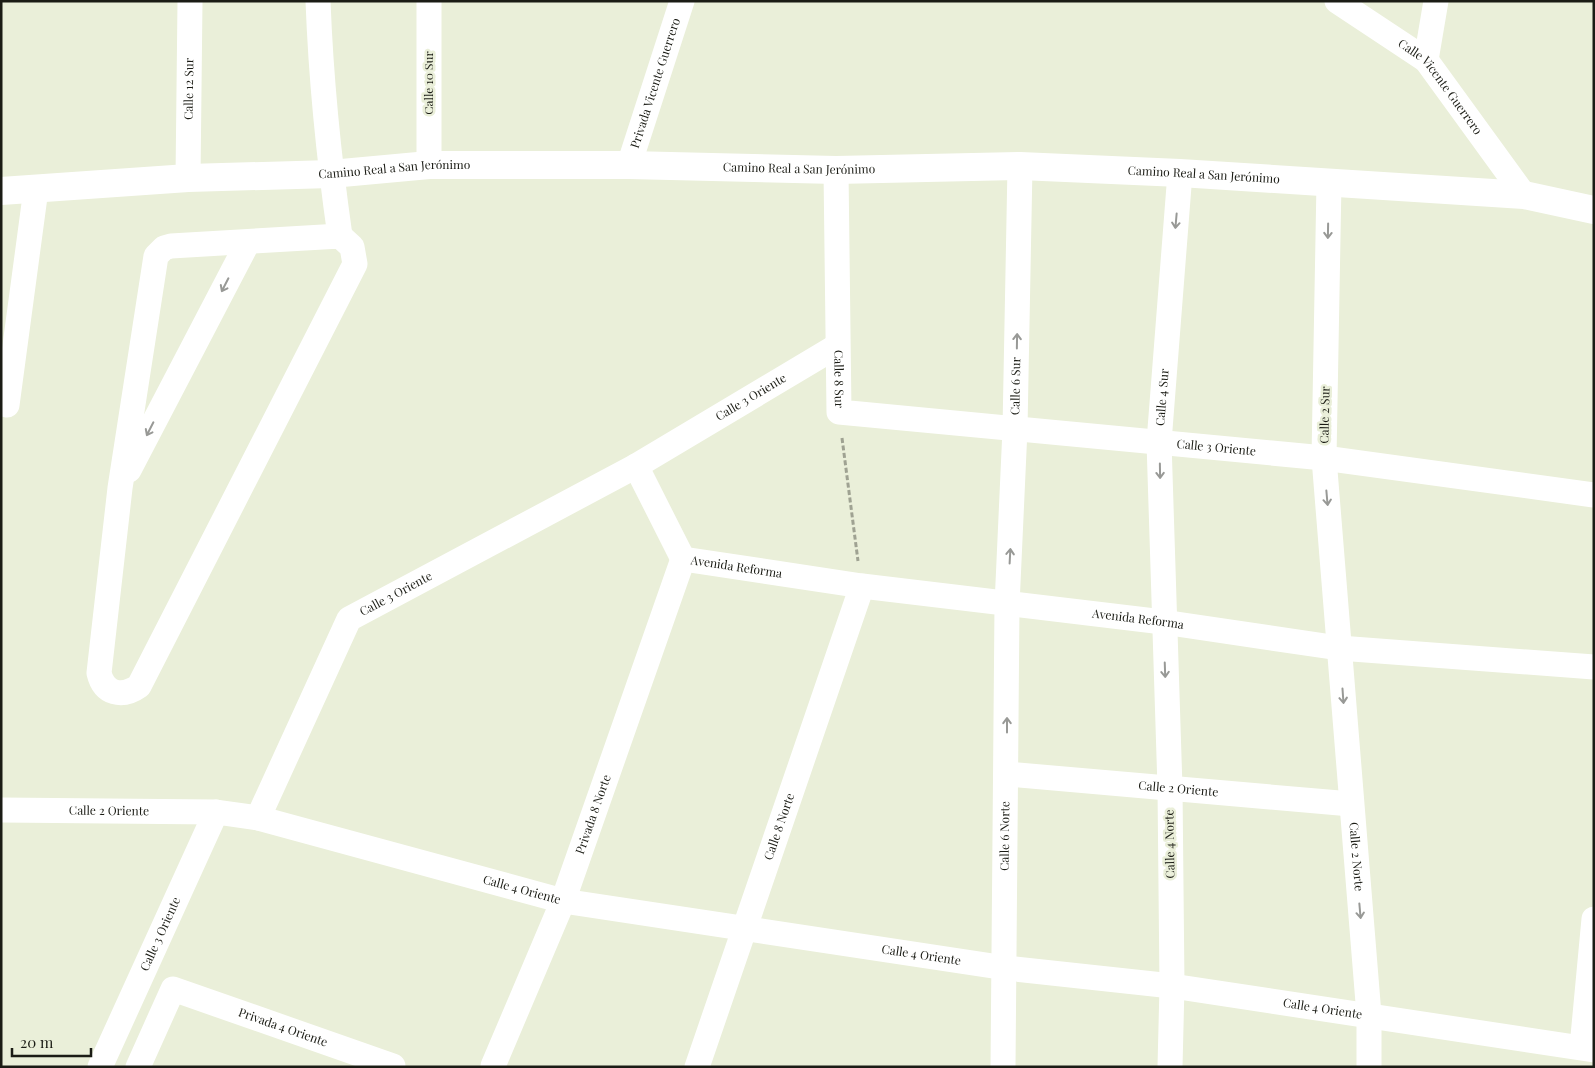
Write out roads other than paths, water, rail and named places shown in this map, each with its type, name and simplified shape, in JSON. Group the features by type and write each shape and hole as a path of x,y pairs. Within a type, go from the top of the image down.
{"street":[{"name":"Calle 12 Sur","path":"188,178 190,1"},
{"path":"318,1 320,51 331,174 340,236 352,247 355,264 139,686 124,694 116,693 104,686 98,673 120,488 156,256 164,248 171,246 340,236"},
{"name":"Calle 10 Sur","path":"429,1 429,165"},
{"name":"Privada Vicente Guerrero","path":"629,165 682,1"},
{"name":"Calle Vicente Guerrero","path":"1337,1 1426,60 1524,195"},
{"path":"1426,60 1436,1"},
{"name":"Camino Real a San Jerónimo","path":"1,191 188,178 331,174 429,165 629,165 836,170 1020,166 1180,173 1524,195 1594,210"},
{"name":"Calle 6 Sur","path":"1007,605 1015,429 1020,166"},
{"name":"Calle 8 Sur","path":"836,170 839,412"},
{"name":"Calle 4 Sur","path":"1164,622 1159,442 1180,173"},
{"name":"Calle 2 Sur","path":"1329,182 1324,458 1339,648"},
{"path":"6,405 36,189"},
{"path":"120,488 248,242"},
{"name":"Calle 3 Oriente","path":"258,818 349,619 636,466 837,346"},
{"name":"Calle 3 Oriente","path":"839,412 1324,458 1594,495"},
{"path":"636,466 683,559"},
{"name":"Avenida Reforma","path":"683,559 862,586 1007,605 1164,622 1339,648 1594,667"},
{"name":"Privada 8 Norte","path":"493,1066 563,902 683,559"},
{"name":"Calle 8 Norte","path":"697,1067 862,586"},
{"name":"Calle 6 Norte","path":"1003,1067 1006,968 1007,605"},
{"name":"Calle 4 Norte","path":"1164,622 1170,788 1172,986 1170,1067"},
{"name":"Calle 2 Norte","path":"1339,648 1369,1015 1369,1067"},
{"name":"Calle 2 Oriente","path":"1007,774 1351,804"},
{"name":"Calle 2 Oriente","path":"1,810 216,812"},
{"path":"216,812 258,818"},
{"name":"Calle 3 Oriente","path":"100,1067 216,812"},
{"name":"Calle 4 Oriente","path":"258,818 563,902 1006,968 1172,986 1588,1049"},
{"path":"1588,1049 1594,919"},
{"name":"Privada 4 Oriente","path":"138,1067 173,989 393,1066"}]}
